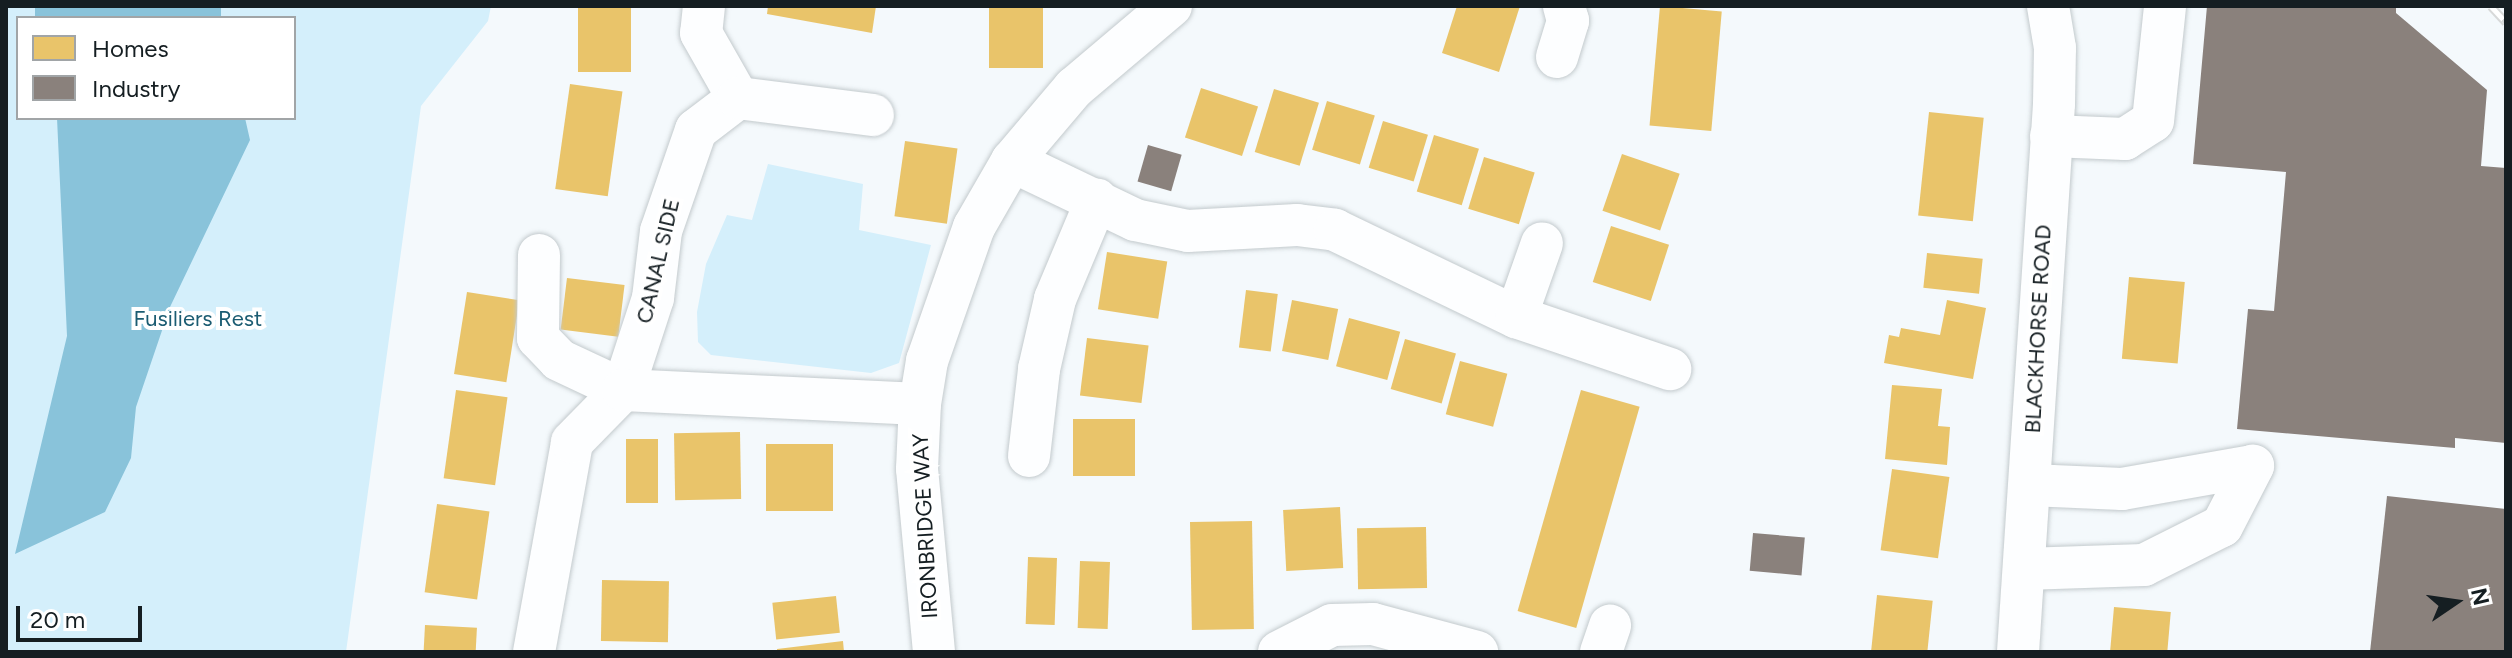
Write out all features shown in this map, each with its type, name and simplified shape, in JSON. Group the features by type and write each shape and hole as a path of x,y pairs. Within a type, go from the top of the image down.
{"street":[{"path":"704,6 701,33 738,98 873,115"},
{"name":"IRONBRIDGE WAY","path":"934,652 918,483 920,404 927,361 974,227 1012,161 1074,88 1171,6"},
{"path":"1557,57 1568,21 1564,6"},
{"name":"BLACKHORSE ROAD","path":"2018,652 2051,136 2055,48 2048,6"},
{"path":"2051,136 2125,139 2153,121 2165,6"},
{"name":"CANAL SIDE","path":"534,652 572,442 623,390 653,298 661,231 696,130 738,98"},
{"path":"1012,161 1097,199 1135,220 1188,231 1297,225 1335,230 1516,317 1670,369"},
{"path":"1029,456 1039,369 1055,299 1097,199"},
{"path":"1516,317 1542,243"},
{"path":"539,255 538,338 559,360 623,390 920,404"},
{"path":"2024,569 2144,565 2222,526 2253,466 2122,489 2030,485"},
{"path":"1279,652 1332,625 1373,624 1477,652"}],"green space":[{"name":"Fusiliers Rest","path":"6,6 491,6 488,21 421,106 346,652 6,652"},
{"path":"768,164 863,184 859,230 931,245 899,363 871,373 711,355 698,342 697,312 706,264 727,215 752,220"}],"water":[{"path":"35,6 221,6 221,16 35,16"},
{"path":"57,120 245,120 250,140 170,307 136,407 131,458 105,512 15,554 67,336"}],"building: Homes":[{"path":"578,6 631,6 631,72 578,72"},
{"path":"768,6 876,6 872,33 767,14"},
{"path":"989,6 1043,6 1043,68 989,68"},
{"path":"1457,6 1520,6 1499,72 1442,53"},
{"path":"1660,6 1722,11 1711,131 1650,126"},
{"path":"570,84 622,91 608,196 555,189"},
{"path":"1201,88 1258,107 1242,156 1185,137"},
{"path":"1274,89 1319,103 1300,166 1255,152"},
{"path":"1327,101 1375,116 1360,164 1312,150"},
{"path":"1929,112 1984,118 1973,221 1918,215"},
{"path":"1383,121 1428,135 1414,182 1369,168"},
{"path":"1434,135 1479,149 1462,205 1417,191"},
{"path":"905,141 957,148 947,224 894,216"},
{"path":"1622,154 1680,174 1660,231 1602,211"},
{"path":"1484,157 1535,172 1519,224 1468,209"},
{"path":"1611,226 1669,245 1651,301 1593,282"},
{"path":"1107,252 1167,262 1158,319 1098,309"},
{"path":"1927,253 1983,259 1979,294 1923,288"},
{"path":"2129,277 2185,282 2178,364 2122,359"},
{"path":"567,278 625,285 618,337 561,330"},
{"path":"1246,290 1278,294 1271,351 1239,348"},
{"path":"467,292 519,300 506,382 454,374"},
{"path":"1292,300 1338,309 1328,360 1282,351"},
{"path":"1947,300 1986,308 1973,379 1884,363 1889,335 1899,337 1901,328 1940,335"},
{"path":"1349,318 1400,332 1387,380 1336,366"},
{"path":"1087,338 1149,346 1141,403 1080,396"},
{"path":"1405,339 1456,354 1442,404 1391,389"},
{"path":"1460,361 1507,374 1493,427 1446,414"},
{"path":"1892,385 1942,389 1938,426 1950,427 1947,465 1885,459"},
{"path":"456,390 507,397 495,485 444,478"},
{"path":"1581,390 1640,407 1576,628 1518,611"},
{"path":"1073,419 1135,419 1135,476 1073,476"},
{"path":"740,432 741,499 675,500 674,433"},
{"path":"626,439 658,439 658,503 626,503"},
{"path":"766,444 833,444 833,511 766,511"},
{"path":"1892,469 1949,477 1938,558 1881,550"},
{"path":"437,504 489,511 477,600 425,592"},
{"path":"1340,507 1343,568 1286,571 1283,510"},
{"path":"1252,521 1254,629 1192,630 1190,522"},
{"path":"1426,527 1427,588 1358,589 1357,528"},
{"path":"1028,557 1057,558 1055,625 1026,624"},
{"path":"1080,561 1110,562 1108,629 1078,628"},
{"path":"602,580 669,581 668,642 601,641"},
{"path":"1877,595 1933,601 1927,652 1871,652"},
{"path":"836,596 840,633 776,639 772,603"},
{"path":"2114,607 2171,612 2167,652 2110,652"},
{"path":"425,625 477,628 476,652 424,652"},
{"path":"843,641 844,652 777,652 777,649"}],"building: Industry":[{"path":"2207,6 2396,6 2396,13 2487,90 2481,166 2506,168 2506,443 2455,438 2455,448 2237,429 2248,309 2274,311 2286,172 2193,164"},
{"path":"1148,145 1182,155 1171,191 1138,182"},
{"path":"2387,496 2506,509 2506,652 2370,652"},
{"path":"1753,533 1805,538 1801,575 1750,571"}],"railway":[{"path":"2491,6 2506,22"}]}
